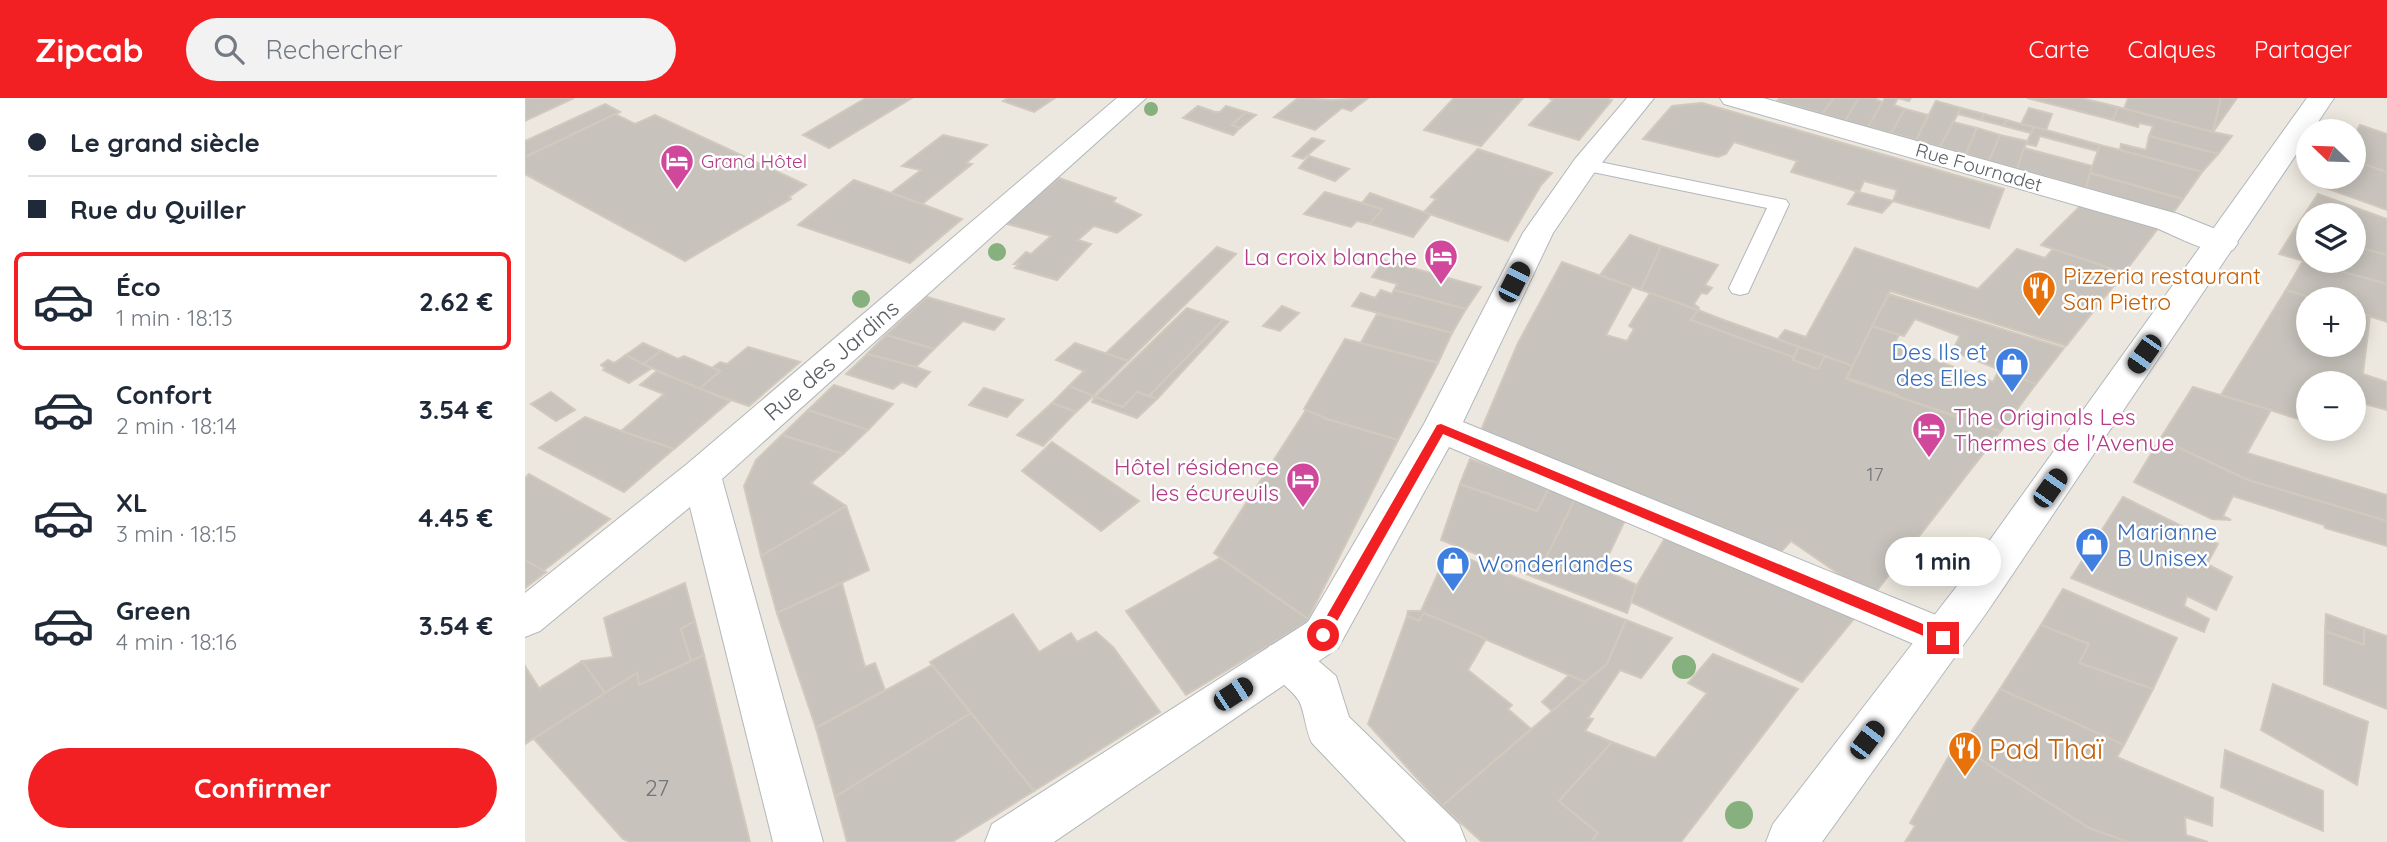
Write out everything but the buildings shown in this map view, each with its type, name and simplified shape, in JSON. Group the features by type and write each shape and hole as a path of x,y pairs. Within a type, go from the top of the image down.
{"street":[{"name":"Rue des Jardins","path":"525,618 701,475 1040,176 1133,98"},
{"path":"1010,842 1323,635 1441,428 1538,233 1585,165 1641,98"},
{"name":"Rue Fournadet","path":"1733,98 2167,221 2222,243"},
{"path":"1791,842 1943,638 2321,98"},
{"path":"1441,428 1943,638"},
{"path":"701,475 798,842"},
{"path":"1285,660 1320,691 1328,728 1441,842"}],"lane":[{"path":"1585,165 1779,205 1740,288"}],"place":[{"name":"Grand Hôtel","path":"677,191"},
{"name":"La croix blanche","path":"1441,286"},
{"name":"Pizzeria restaurant San Pietro","path":"2039,318"},
{"name":"Des Ils et des Elles","path":"2012,394"},
{"name":"The Originals Les Thermes de l'Avenue","path":"1929,459"},
{"name":"Hôtel résidence les écureuils","path":"1303,509"},
{"name":"Marianne B Unisex","path":"2092,574"},
{"name":"Wonderlandes","path":"1453,593"},
{"name":"Pad Thaï","path":"1965,778"}],"route":[{"path":"1323,635 1441,428 1943,638"}]}
